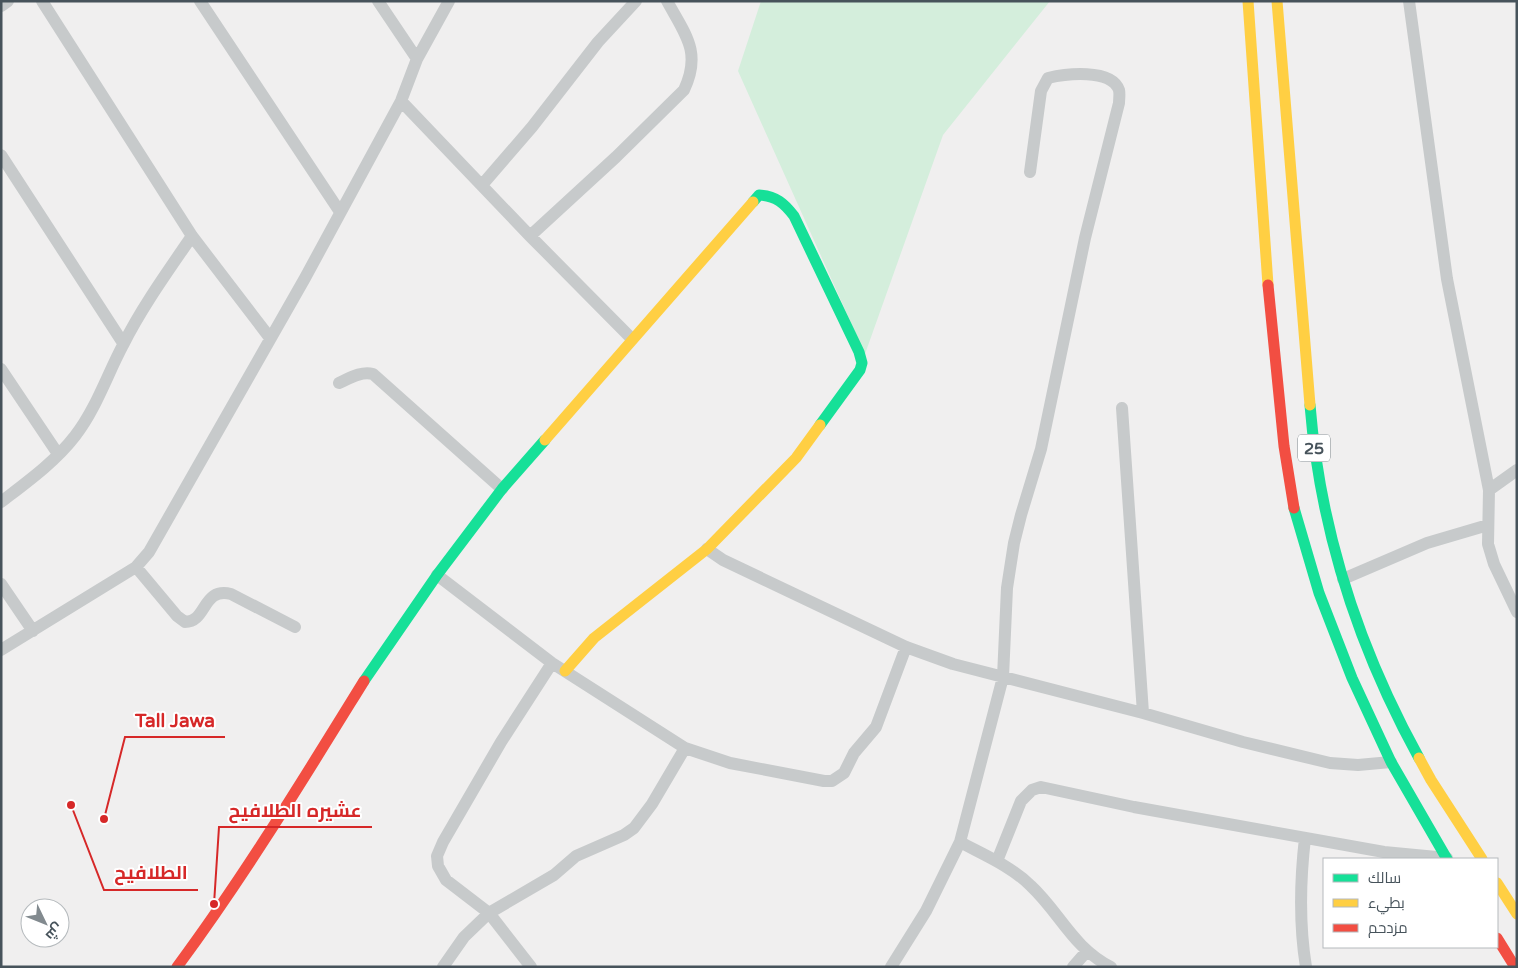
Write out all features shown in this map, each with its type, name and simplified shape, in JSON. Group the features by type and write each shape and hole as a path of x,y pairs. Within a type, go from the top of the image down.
{"main road":[{"name":"25","path":"1248,1 1267,270 1284,446 1292,499 1318,593 1352,678 1391,762 1447,858"},
{"name":"25","path":"1278,1 1313,442 1330,533 1343,579 1373,665 1403,728 1431,780 1481,858"},
{"path":"177,967 291,800 372,667 436,575 502,489 759,195 773,196 782,201 794,216 859,352 862,363 860,370 796,458 707,548 594,638 565,671"},
{"path":"1498,885 1517,914"},
{"path":"1498,940 1515,967"}],"street":[{"path":"1,6 8,1"},
{"path":"42,1 192,236 270,338"},
{"path":"200,1 340,212"},
{"path":"378,1 418,59"},
{"path":"1,650 136,567 149,552 305,278 401,101 418,59 449,1"},
{"path":"482,185 532,127 598,42 636,1"},
{"path":"530,236 616,157 684,90 692,66 691,52 686,37 667,1"},
{"path":"1409,1 1447,279 1489,490 1488,544 1494,564 1517,612"},
{"path":"891,967 926,911 960,842 1003,676 1007,588 1014,543 1041,449 1086,238 1118,102 1119,91 1112,82 1101,76 1086,74 1048,78 1041,92 1030,172"},
{"path":"401,101 632,339"},
{"path":"1,155 124,343"},
{"path":"1,502 34,477 74,438 86,422 124,343 161,280 192,236"},
{"path":"1,369 58,454"},
{"path":"339,383 358,374 373,374 502,489"},
{"path":"1122,408 1143,713"},
{"path":"1489,490 1517,470"},
{"path":"1343,579 1427,543 1488,525"},
{"path":"707,548 723,560 906,646 945,662 1143,713 1243,742 1330,763 1358,765 1391,762"},
{"path":"136,567 181,621 188,623 194,620 213,596 222,592 231,594 295,627"},
{"path":"436,575 552,663 685,748 730,763 824,781 837,779 844,773 854,754 876,727 906,646"},
{"path":"1,584 33,632"},
{"path":"531,967 489,913 446,880 438,866 437,856 443,842 501,742 552,663"},
{"path":"443,967 464,937 489,913 554,875 576,856 624,835 634,828 652,804 685,748"},
{"path":"997,861 1021,801 1032,790 1041,787 1134,808 1384,852 1447,858"},
{"path":"1305,838 1300,896 1301,926 1306,967"},
{"path":"960,842 997,861 1032,886 1087,952 1111,967"},
{"path":"1073,967 1087,952"}],"green space":[{"path":"761,1 1050,1 943,135 865,354 738,71"}],"traffic: fast":[{"path":"753,202 759,195 770,197 787,207 794,216 859,352 862,363 860,370 820,425"},
{"path":"1310,405 1323,497 1346,587 1378,674 1419,758"},
{"path":"364,681 437,575 502,489 545,440"},
{"path":"1294,508 1319,593 1352,678 1391,762 1446,858"}],"traffic: slow":[{"path":"1248,1 1268,285"},
{"path":"1277,1 1310,405"},
{"path":"545,440 753,202"},
{"path":"565,671 594,638 707,549 796,458 820,425"},
{"path":"1419,758 1481,858"},
{"path":"1498,885 1517,914"}],"traffic: jam":[{"path":"1268,285 1284,446 1294,508"},
{"path":"177,967 250,862 364,681"},
{"path":"1498,940 1515,967"}],"place":[{"name":"الطلافيح","path":"71,805"},
{"name":"Tall Jawa","path":"104,819"},
{"name":"عشيره الطلافيح","path":"214,904"}]}
